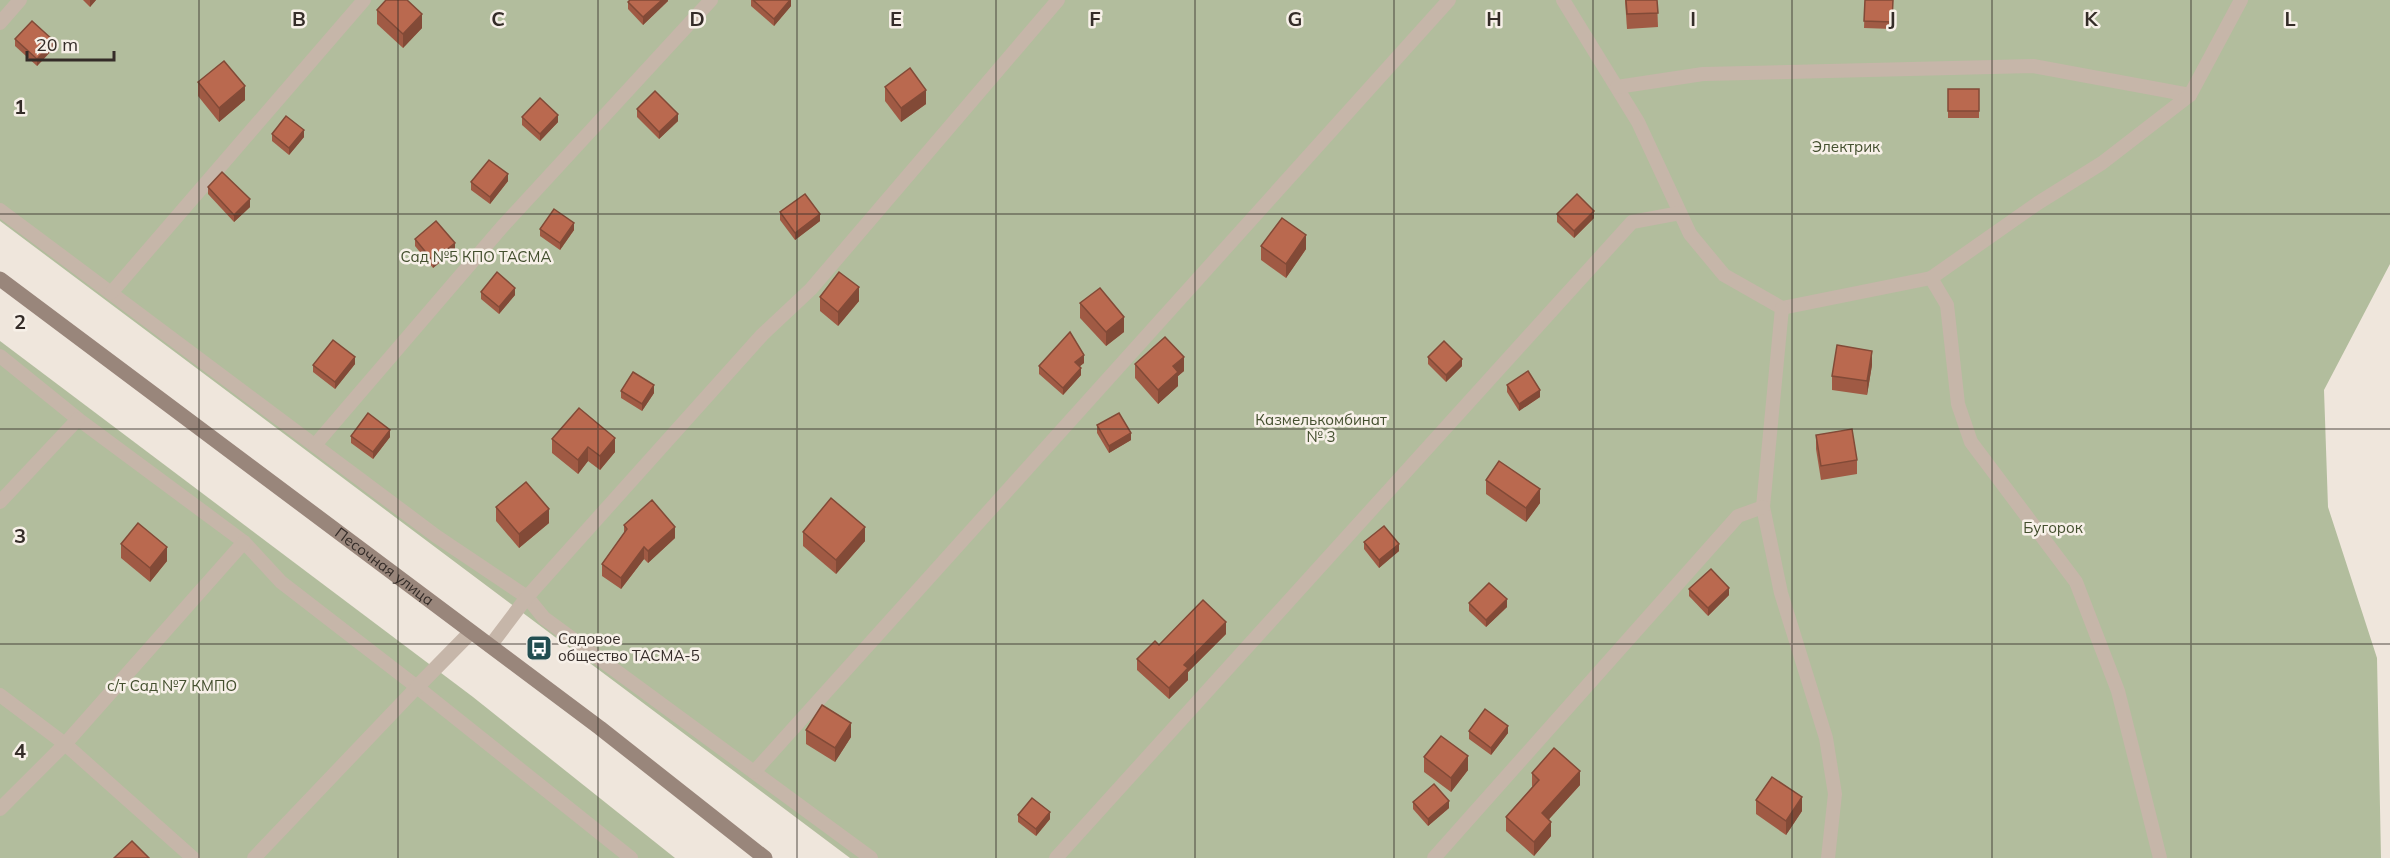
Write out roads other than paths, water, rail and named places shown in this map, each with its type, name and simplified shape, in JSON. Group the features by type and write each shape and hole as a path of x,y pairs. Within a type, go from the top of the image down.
{"main road":[{"name":"Песочная улица","path":"0,279 600,728 765,858"}],"street":[{"path":"417,687 471,632"}],"lane":[{"path":"0,23 20,0"},
{"path":"111,293 364,0"},
{"path":"315,445 502,227 711,0"},
{"path":"490,646 527,597 762,334 811,289 1058,0"},
{"path":"754,772 1449,0"},
{"path":"1563,0 1638,122 1690,234 1724,275 1782,308 1931,278 2038,202 2102,163 2190,95 2241,0"},
{"path":"1617,87 1703,74 2033,66 2190,95"},
{"path":"0,210 436,536 527,597 544,618 871,858"},
{"path":"1056,858 1632,222 1680,213"},
{"path":"1931,278 1947,305 1958,404 1971,442 2076,582 2118,691 2160,858"},
{"path":"1782,308 1764,507 1781,593 1826,738 1835,794 1828,858"},
{"path":"0,356 78,419 244,542 281,582 631,858"},
{"path":"0,502 78,419"},
{"path":"1434,858 1738,516 1764,507"},
{"path":"0,809 65,744 244,542"},
{"path":"254,858 417,687"},
{"path":"0,694 65,744 193,858"}],"place":[{"name":"Садовое общество ТАСМА-5","path":"539,648"}],"park label":[{"name":"Электрик","path":"1846,147"},
{"name":"Сад №5 КПО ТАСМА","path":"476,257"},
{"name":"Казмелькомбинат № 3","path":"1321,428"},
{"name":"Бугорок","path":"2053,528"},
{"name":"с/т Сад №7 КМПО","path":"172,686"}]}
